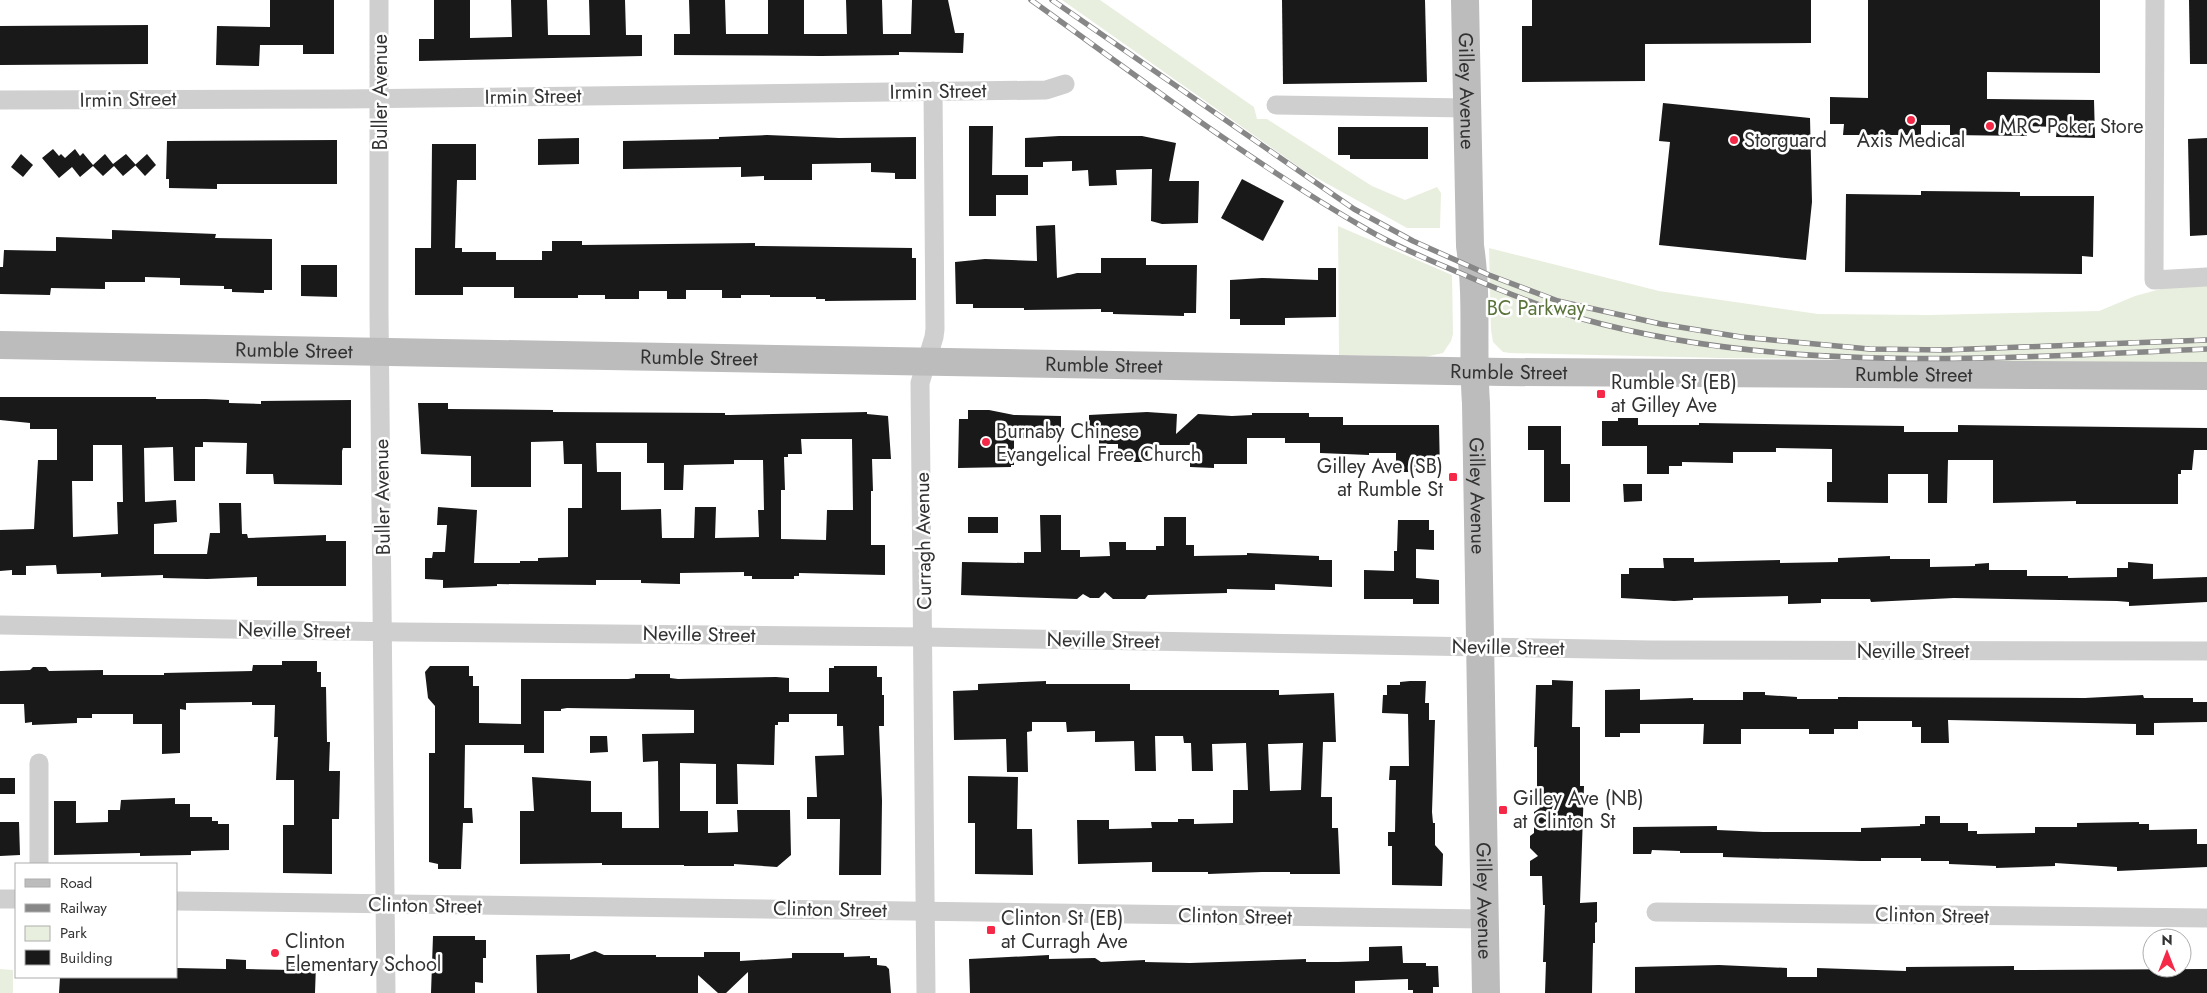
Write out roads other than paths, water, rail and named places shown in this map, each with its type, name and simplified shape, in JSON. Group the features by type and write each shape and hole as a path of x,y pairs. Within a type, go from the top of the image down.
{"street":[{"name":"Buller Avenue","path":"379,0 386,993"},
{"name":"Gilley Avenue","path":"1466,0 1470,246 1474,274 1478,647 1486,993"},
{"path":"2155,0 2154,280 2207,277"},
{"name":"Irmin Street","path":"0,100 380,98 1046,90 1065,84"},
{"name":"Curragh Avenue","path":"926,993 924,637 920,383 935,329 933,91"},
{"path":"1276,105 1467,108"},
{"name":"Rumble Street","path":"0,345 1474,371 2207,376"},
{"name":"Neville Street","path":"0,625 384,632 924,637 1651,650 2207,651"},
{"path":"38,763 39,863"},
{"path":"0,899 15,899"},
{"name":"Clinton Street","path":"178,901 1484,920"},
{"name":"Clinton Street","path":"1656,912 2207,918"}],"railway":[{"path":"1031,0 1239,148 1324,204 1368,230 1413,253 1489,286 1579,318 1656,336 1734,348 1812,355 1971,358 2207,349"},
{"path":"1052,0 1354,209 1413,241 1489,275 1558,301 1661,324 1741,337 1869,349 1945,350 2207,340"}],"place":[{"name":"Axis Medical","path":"1911,120"},
{"name":"MRC Poker Store","path":"1990,126"},
{"name":"Storguard","path":"1734,140"},
{"name":"Rumble St (EB) at Gilley Ave","path":"1601,394"},
{"name":"Burnaby Chinese Evangelical Free Church","path":"986,442"},
{"name":"Gilley Ave (SB) at Rumble St","path":"1453,477"},
{"name":"Gilley Ave (NB) at Clinton St","path":"1503,810"},
{"name":"Clinton St (EB) at Curragh Ave","path":"991,930"},
{"name":"Clinton Elementary School","path":"275,953"}],"park label":[{"name":"BC Parkway","path":"1536,308"}]}
